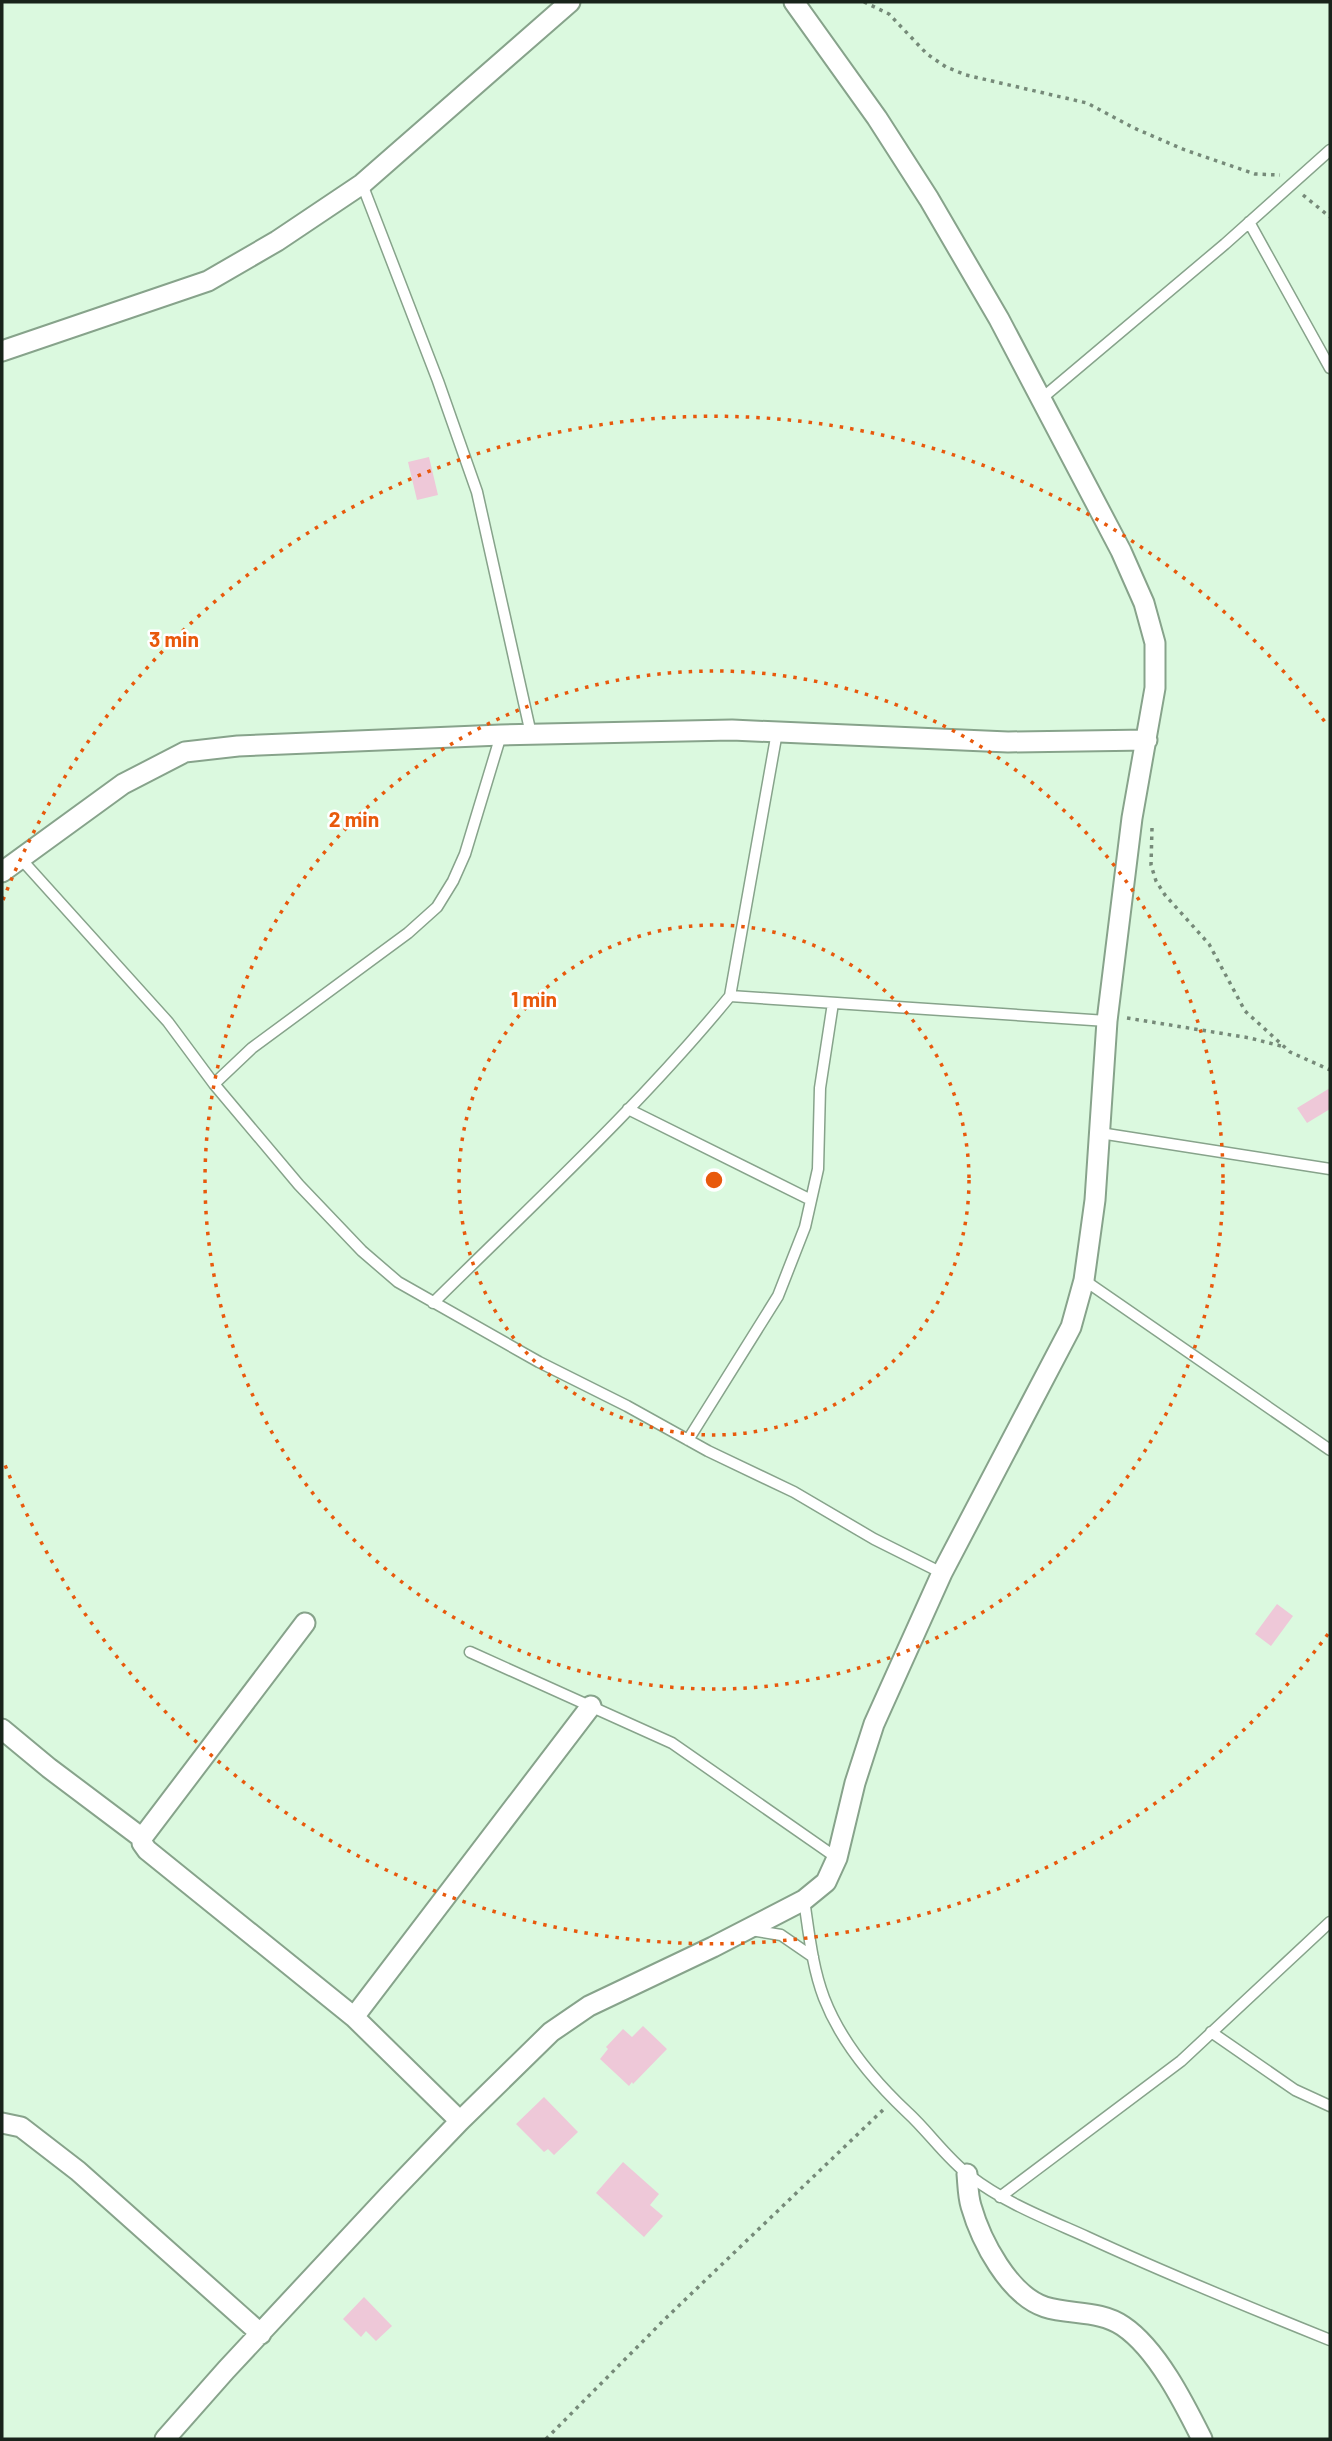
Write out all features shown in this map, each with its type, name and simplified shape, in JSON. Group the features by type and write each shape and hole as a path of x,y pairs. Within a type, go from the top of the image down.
{"street":[{"path":"2,351 208,281 277,241 362,184 570,2"},
{"path":"166,2439 261,2333 460,2121 551,2032 579,2013 804,1900 826,1882 837,1858 855,1783 874,1724 942,1573 1071,1327 1084,1280 1095,1200 1107,1017 1132,818 1155,688 1155,643 1144,603 1121,551 999,318 929,199 847,73 794,2"},
{"path":"2,872 122,784 185,752 238,746 501,734 732,730 1008,741 1147,740"},
{"path":"305,1623 142,1838 142,1843 147,1850 354,2017 460,2121"},
{"path":"354,2017 591,1706"},
{"path":"2,1729 48,1768 142,1838"},
{"path":"2,2123 21,2127 78,2171 261,2333"},
{"path":"967,2174 970,2204 979,2229 989,2251 1013,2284 1042,2306 1106,2318 1122,2325 1155,2359 1202,2439"}],"lane":[{"path":"1041,399 1330,150"},
{"path":"362,184 438,381 477,492 531,734"},
{"path":"1249,222 1330,368"},
{"path":"433,1303 628,1109 705,1027 730,996 777,732"},
{"path":"214,1084 253,1048 408,933 436,907 453,881 465,854 501,734"},
{"path":"21,859 168,1022 214,1084 299,1185 362,1251 398,1282 539,1362 794,1492 874,1539 942,1573"},
{"path":"730,996 1107,1017"},
{"path":"688,1440 778,1296 805,1227 818,1169 820,1088 833,1003"},
{"path":"628,1109 811,1200"},
{"path":"1100,1133 1330,1170"},
{"path":"1084,1280 1330,1450"},
{"path":"470,1652 671,1743 837,1858"},
{"path":"804,1900 815,1972 840,2032 893,2101 967,2174 1000,2197 1181,2281 1330,2340"},
{"path":"1000,2197 1181,2061 1330,1922"},
{"path":"746,1930 781,1935 813,1957"},
{"path":"1211,2032 1295,2090 1330,2106"}],"path":[{"path":"864,2 889,14 927,54 956,71 1087,103 1134,128 1234,168 1269,176 1300,177"},
{"path":"1289,187 1306,196 1330,217"},
{"path":"1152,822 1151,866 1156,881 1165,895 1209,943 1245,1011 1290,1052 1330,1070"},
{"path":"1107,1017 1250,1038 1283,1046"},
{"path":"546,2439 666,2318 893,2101"}],"building":[{"path":"429,457 438,495 417,500 408,462"},
{"path":"1330,1088 1330,1109 1307,1123 1297,1108"},
{"path":"1277,1604 1293,1616 1271,1646 1255,1634"},
{"path":"643,2026 667,2049 629,2086 600,2059 608,2049 606,2047 623,2029 632,2037"},
{"path":"544,2097 578,2132 554,2155 548,2149 544,2152 516,2124"},
{"path":"623,2162 659,2194 650,2205 663,2216 644,2237 596,2193"},
{"path":"364,2297 392,2326 376,2341 366,2331 361,2337 343,2319"}]}
